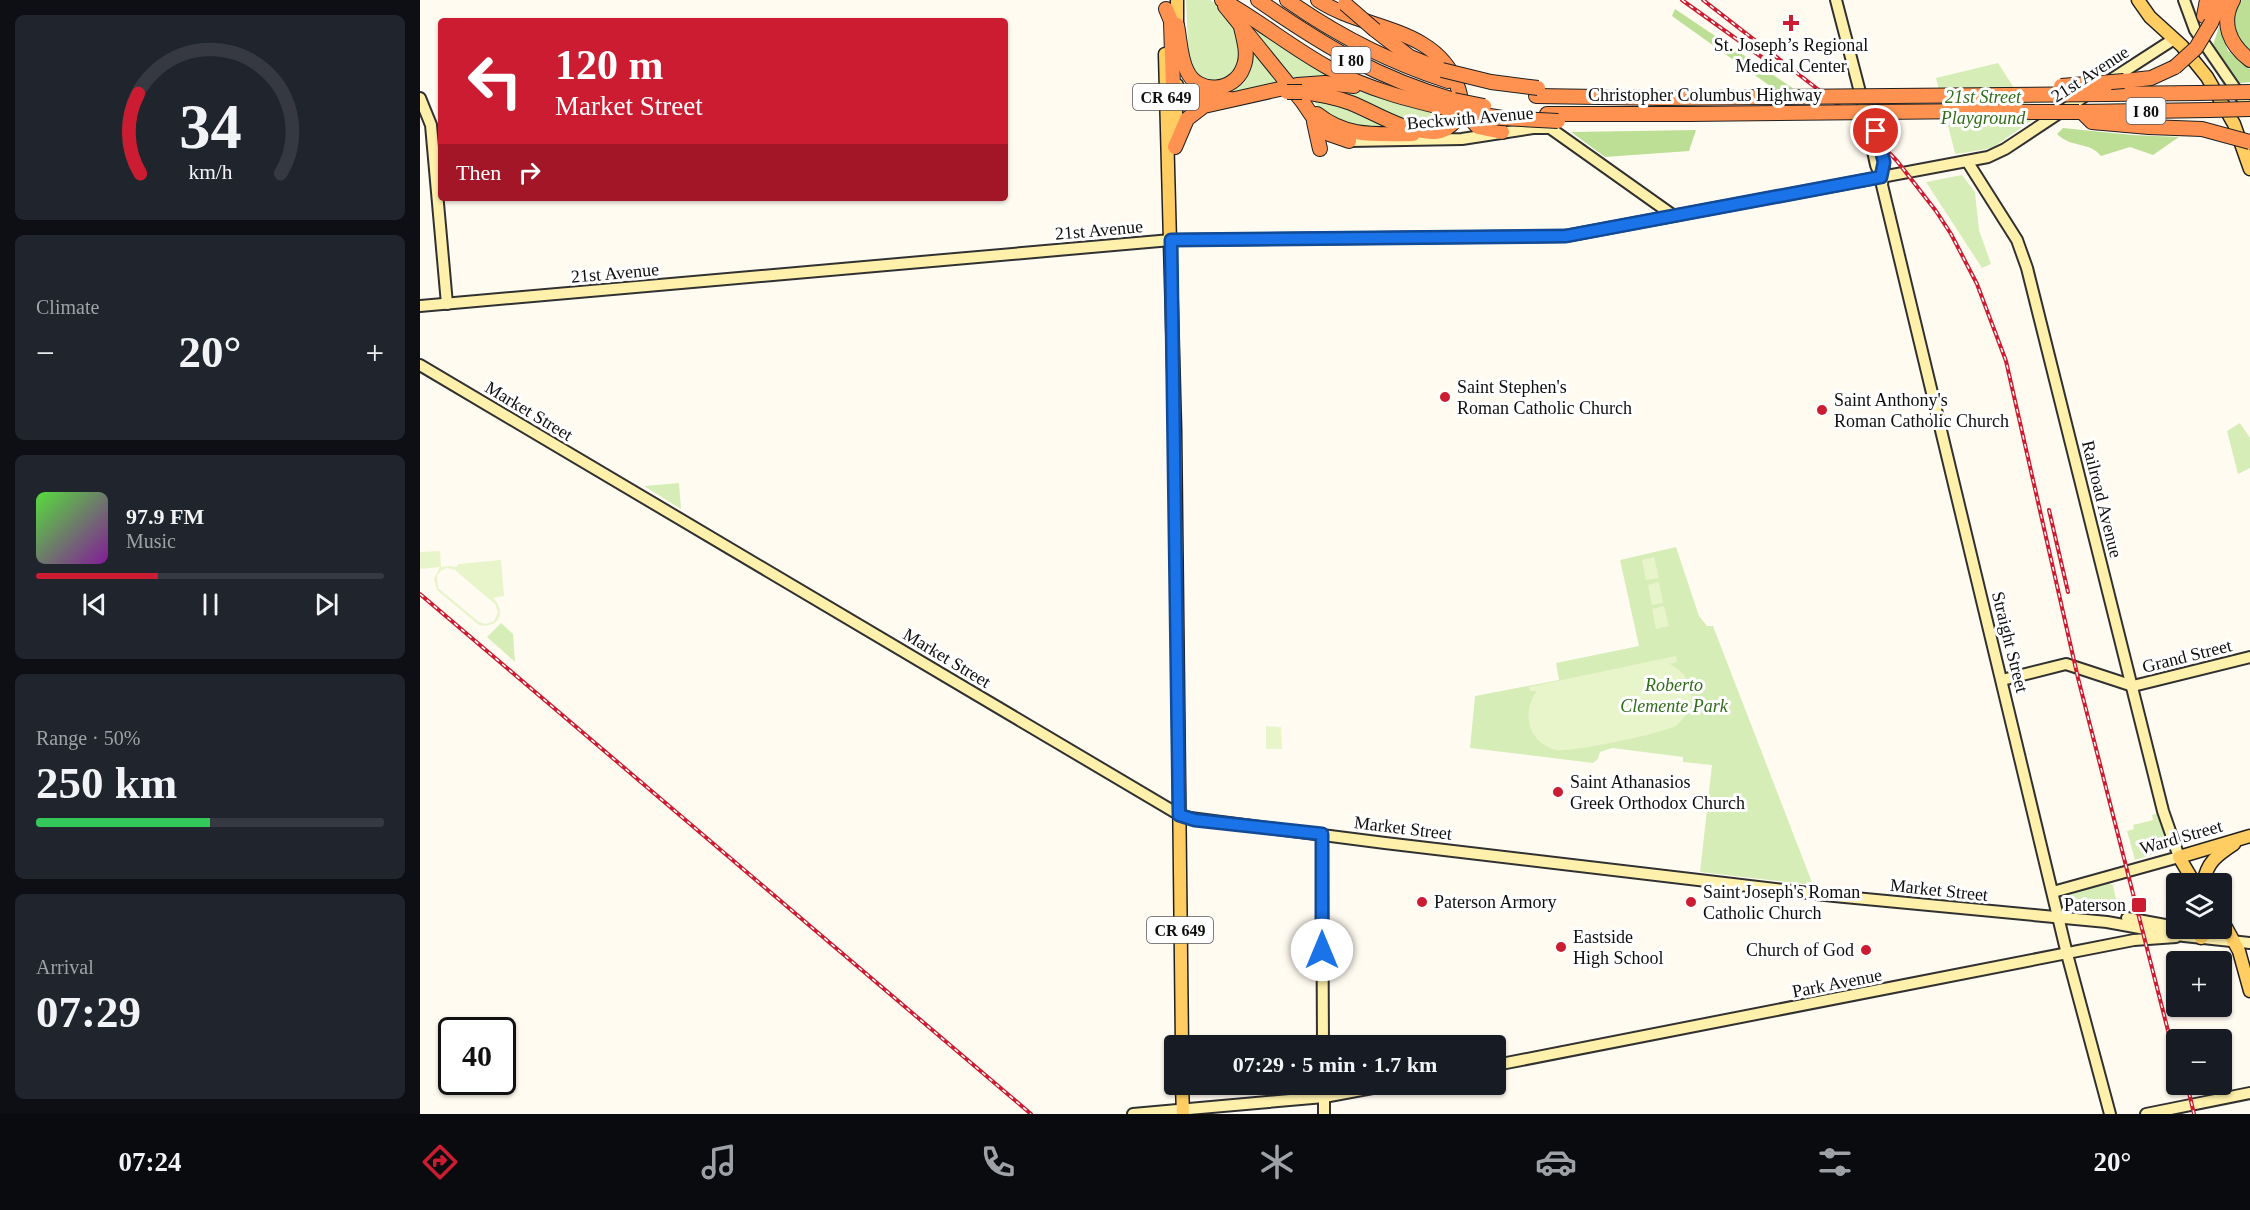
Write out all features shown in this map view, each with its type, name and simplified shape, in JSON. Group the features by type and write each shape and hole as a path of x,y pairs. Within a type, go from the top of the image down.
{"highway":[{"path":"1220,0 1294,91 1312,117 1329,134 1349,141"},
{"path":"1220,0 1327,68 1377,90"},
{"name":"Christopher Columbus Highway","path":"1258,0 1316,39 1354,61 1454,105 1495,108 1553,117 2250,110"},
{"name":"Christopher Columbus Highway","path":"1287,0 1334,31 1374,53 1414,70 1443,69 1498,92 1663,98 2250,92"},
{"path":"1318,0 1341,13 1397,30 1443,69"},
{"path":"2206,0 2207,19"},
{"path":"1913,95 2151,78 2175,66 2196,48 2212,0"},
{"path":"2175,66 2221,0"},
{"path":"2233,0 2228,13 2228,31 2236,47 2250,60"},
{"path":"1341,1 1410,57 1453,74 1461,101 1456,119 1437,136"},
{"path":"1166,2 1171,29 1188,74 1203,86 1214,88 1230,84 1242,71 1246,55 1240,25"},
{"path":"1166,2 1171,21 1172,82 1177,93 1192,98 1230,99"},
{"path":"1294,91 1328,122 1352,132 1437,136 1459,130 1465,123 1467,115 1466,90 1459,73 1451,64 1443,69"},
{"path":"1175,147 1184,124 1196,110 1204,106 1257,94 1294,91 1325,83 1377,90 1454,105"},
{"path":"1294,91 1325,95 1350,103 1400,125 1437,136"},
{"path":"2080,112 2092,122 2130,127 2202,129 2250,142"},
{"path":"1467,115 1478,127 1502,132"},
{"path":"1312,117 1320,149"}],"main road":[{"name":"Straight Street","path":"1836,0 1876,165 1881,177 2058,918 2110,1114"},
{"path":"2138,0 2150,17 2174,39 2206,77 2228,111 2250,169"},
{"path":"2184,0 2195,30 2250,110"},
{"name":"CR 649","path":"1166,2 1177,93 1170,207"},
{"name":"CR 649","path":"1171,29 1170,207 1182,1035"},
{"name":"21st Avenue","path":"420,306 1171,240 1566,236 1967,161 1997,153 2174,39"},
{"path":"420,98 431,125 447,304"},
{"name":"Beckwith Avenue","path":"1349,141 1550,128 1674,216"},
{"name":"Railroad Avenue","path":"1967,161 2021,248 2166,822 2179,856"},
{"name":"Market Street","path":"420,365 1179,815 1195,820 1834,896 2107,922 2166,933"},
{"name":"Grand Street","path":"2133,686 2250,657"},
{"path":"2002,680 2066,664 2133,686"},
{"path":"1322,834 1323,1035"},
{"path":"2205,873 2214,858 2248,837"},
{"name":"Ward Street","path":"2053,892 2248,837"},
{"path":"2179,856 2189,873"},
{"name":"Park Avenue","path":"1506,1063 2134,940 2166,937"},
{"path":"2232,937 2242,958 2250,991"},
{"name":"Market Street","path":"2210,939 2250,943"},
{"path":"2146,1114 2250,1093"},
{"path":"1182,1095 1183,1112"},
{"path":"1133,1114 1183,1112 1335,1095"},
{"path":"1324,1097 1324,1114"}],"green space":[{"path":"1186,0 1210,0 1237,27 1242,43 1240,70 1223,85 1203,84 1189,65"},
{"path":"2242,0 2250,0 2250,56 2235,42 2232,32 2234,14"},
{"path":"1675,9 1797,91 1777,91 1672,16"},
{"path":"1248,23 1341,82 1295,83"},
{"path":"2219,27 2228,51 2250,69 2250,82 2240,83 2213,45"},
{"path":"1255,52 1281,84 1229,97 1226,94 1245,82"},
{"name":"21st Street Playground","path":"1998,63 2034,119 1992,148 1957,154 1936,78"},
{"path":"1356,91 1454,119 1435,130 1323,92"},
{"path":"1309,97 1342,107 1404,132 1377,132 1330,120"},
{"path":"2063,128 2179,137 2153,155 2130,147 2101,156 2091,148 2063,139 2057,134"},
{"path":"1696,130 1689,151 1605,157 1571,132"},
{"path":"1962,175 1975,192 1979,230 1991,264 1982,268 1926,182"},
{"path":"2240,423 2250,438 2250,468 2238,474 2227,431"},
{"path":"679,483 681,509 644,486"},
{"name":"Roberto Clemente Park","path":"1676,547 1699,616 1707,626 1713,626 1813,885 1700,872 1712,765 1683,762 1683,757 1612,748 1600,752 1598,759 1593,763 1470,748 1475,696 1559,680 1556,663 1639,646 1620,560"},
{"path":"440,551 441,567 501,560 504,596 493,598 500,608 496,622 486,626 479,625 437,590 434,579 440,567 420,569 420,552","holes":["447,568 455,570 495,604 498,612 494,621 486,624 479,622 438,588 437,575"]},
{"path":"1654,557 1659,578 1646,580 1642,560"},
{"path":"1659,582 1663,603 1652,605 1648,585"},
{"path":"1664,606 1669,626 1656,629 1652,609"},
{"path":"501,623 513,634 515,662 487,637"},
{"path":"1676,656 1677,662 1670,664 1684,675 1691,692 1688,710 1677,725 1597,746 1564,750 1546,746 1533,734 1529,708 1537,691 1530,691 1529,687"},
{"path":"1266,726 1281,727 1282,749 1266,749"},
{"path":"2159,813 2167,846 2165,850 2135,860 2127,831 2134,829 2133,825 2153,820 2152,815"},
{"path":"2105,882 2113,885 2117,910 2071,908 2067,905 2065,896 2067,893"}],"railway":[{"path":"1682,0 1770,63"},
{"path":"1703,0 1838,105 1872,135 1897,161 1936,211 1951,234 1977,284 2006,361 2078,678 2168,1029"},
{"path":"2049,510 2068,592"},
{"path":"420,594 1031,1114"},
{"path":"2190,1095 2194,1114"}],"place":[{"name":"St. Joseph’s Regional Medical Center","path":"1791,23"},
{"name":"Saint Stephen's Roman Catholic Church","path":"1445,397"},
{"name":"Saint Anthony's Roman Catholic Church","path":"1822,410"},
{"name":"Saint Athanasios Greek Orthodox Church","path":"1558,792"},
{"name":"Paterson Armory","path":"1422,902"},
{"name":"Saint Joseph's Roman Catholic Church","path":"1691,902"},
{"name":"Paterson","path":"2139,905"},
{"name":"Eastside High School","path":"1561,947"},
{"name":"Church of God","path":"1866,950"}],"route":[{"path":"1322,950 1322,834 1195,820 1179,815 1171,240 1566,236 1579,234 1881,177 1884,162 1876,131"}]}
